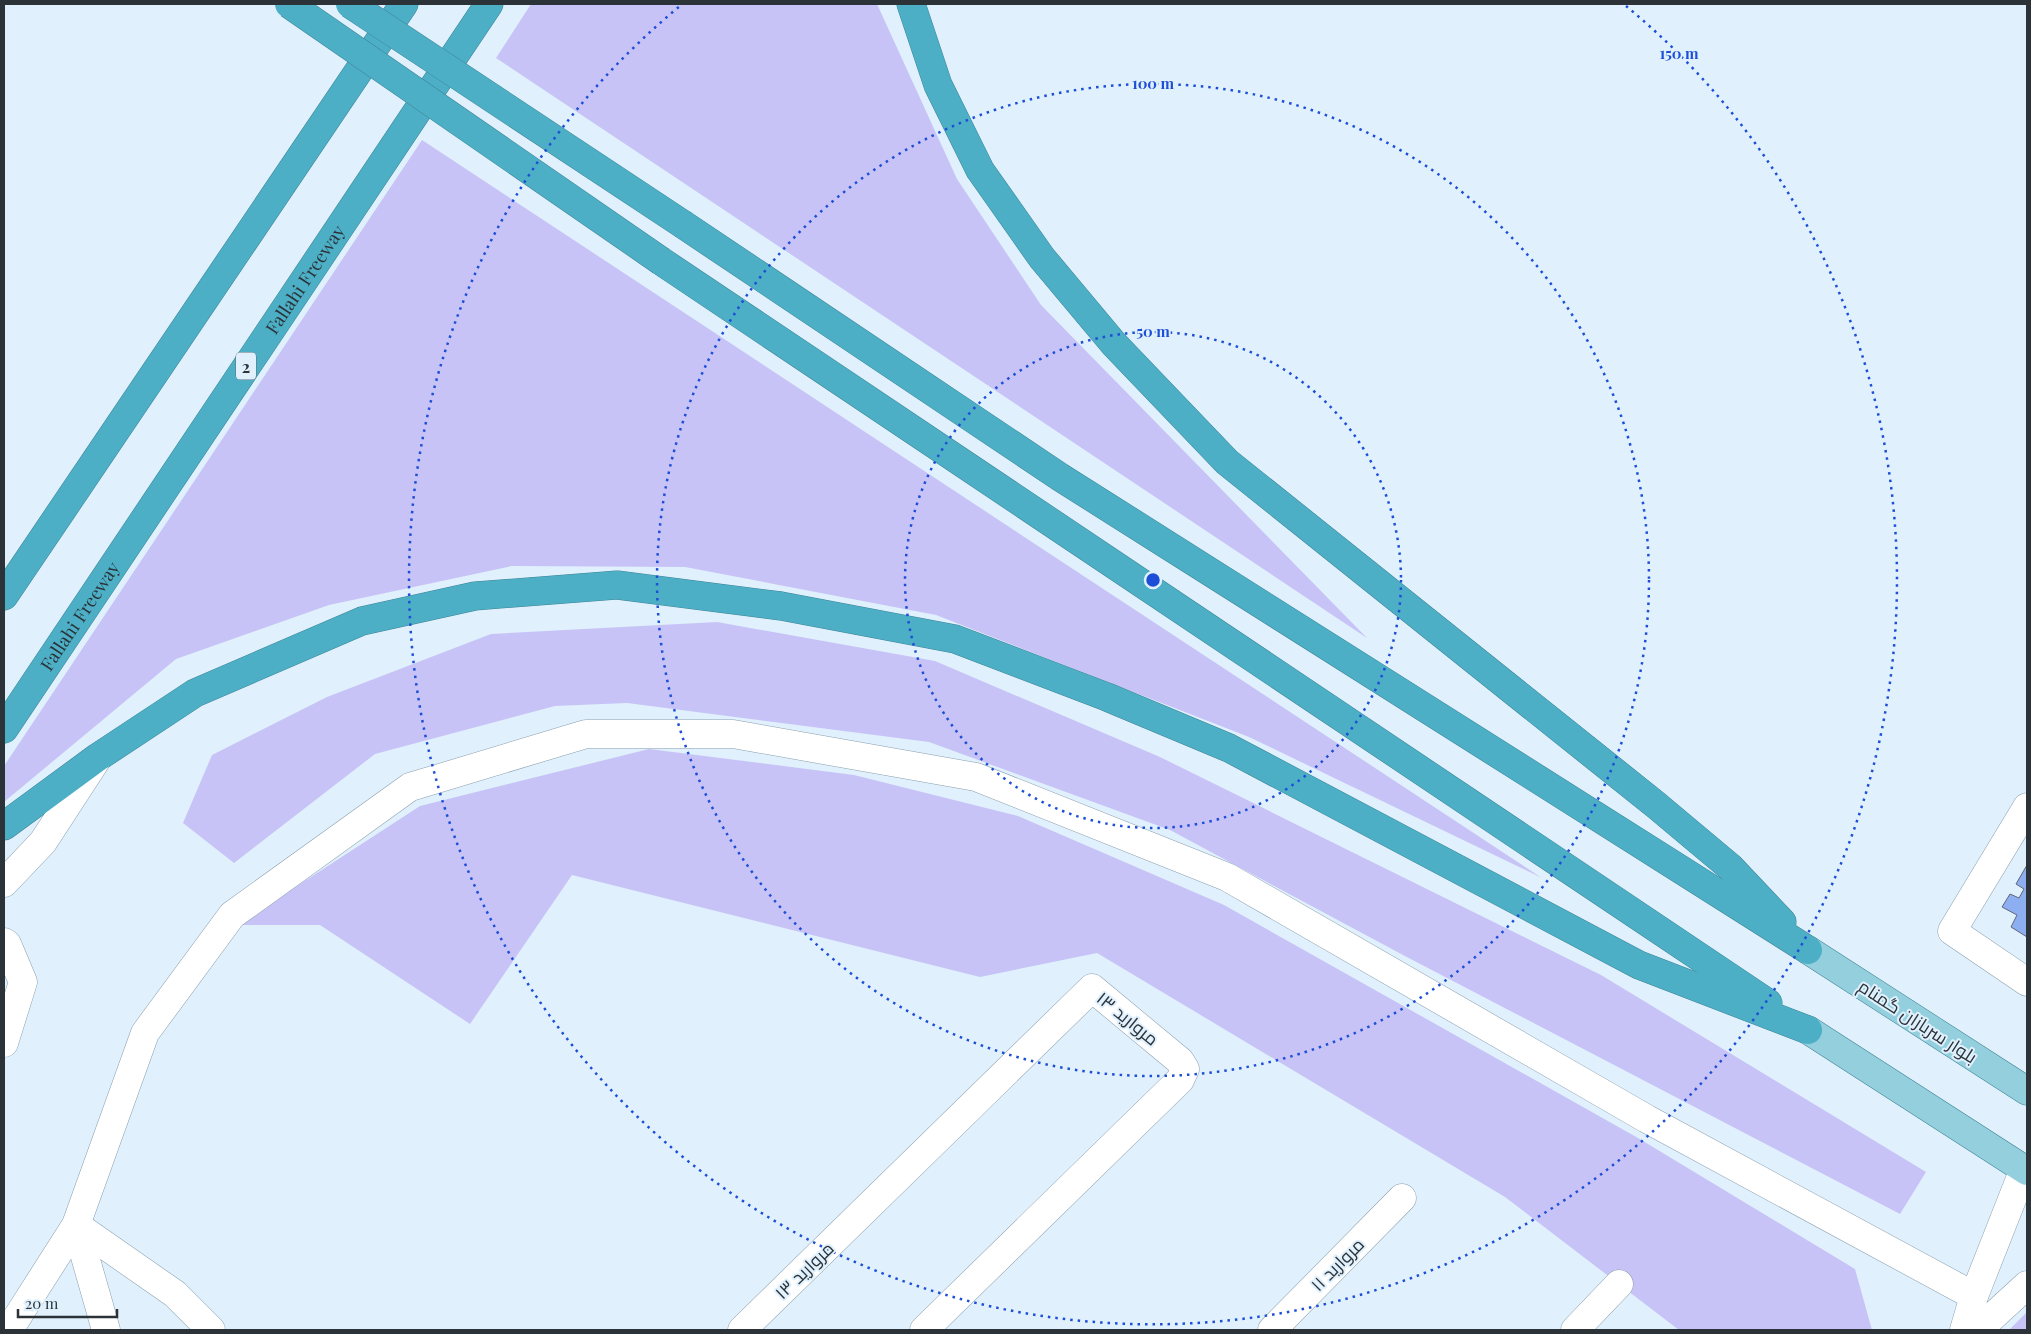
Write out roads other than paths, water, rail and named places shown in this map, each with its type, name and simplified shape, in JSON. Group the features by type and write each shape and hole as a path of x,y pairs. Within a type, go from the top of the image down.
{"highway":[{"path":"289,4 661,261 1808,1030"},
{"path":"350,4 684,224 1060,477 1808,950"},
{"path":"4,596 404,4"},
{"name":"Fallahi Freeway","path":"4,729 489,4"},
{"path":"911,4 938,85 980,170 1042,258 1121,351 1228,462 1656,804 1730,867 1808,950"},
{"path":"4,826 98,757 195,693 362,621 475,596 617,585 781,606 954,639 1107,697 1229,748 1639,965 1808,1030"}],"main road":[{"name":"بلوار سربازان گمنام","path":"1808,950 2027,1092"},
{"path":"1808,1030 2026,1170"}],"street":[{"path":"9,1330 76,1225 145,1033 232,916 410,787 586,734 733,734 976,777 1227,877 1647,1119 1974,1296"},
{"path":"4,883 42,842 98,757"},
{"path":"2027,807 1952,931 2027,982"},
{"path":"4,942 7,944 23,982 4,1043"},
{"name":"مروارید ۱۳","path":"742,1330 1092,988 1180,1061 1184,1069 1180,1080 924,1330"},
{"path":"1964,1330 1974,1296 2026,1170"},
{"name":"مروارید ۱۱","path":"1272,1330 1402,1198"},
{"path":"76,1225 106,1330"},
{"path":"76,1225 175,1294 211,1330"},
{"path":"1575,1330 1619,1284"},
{"path":"1978,1330 2027,1284"}]}
